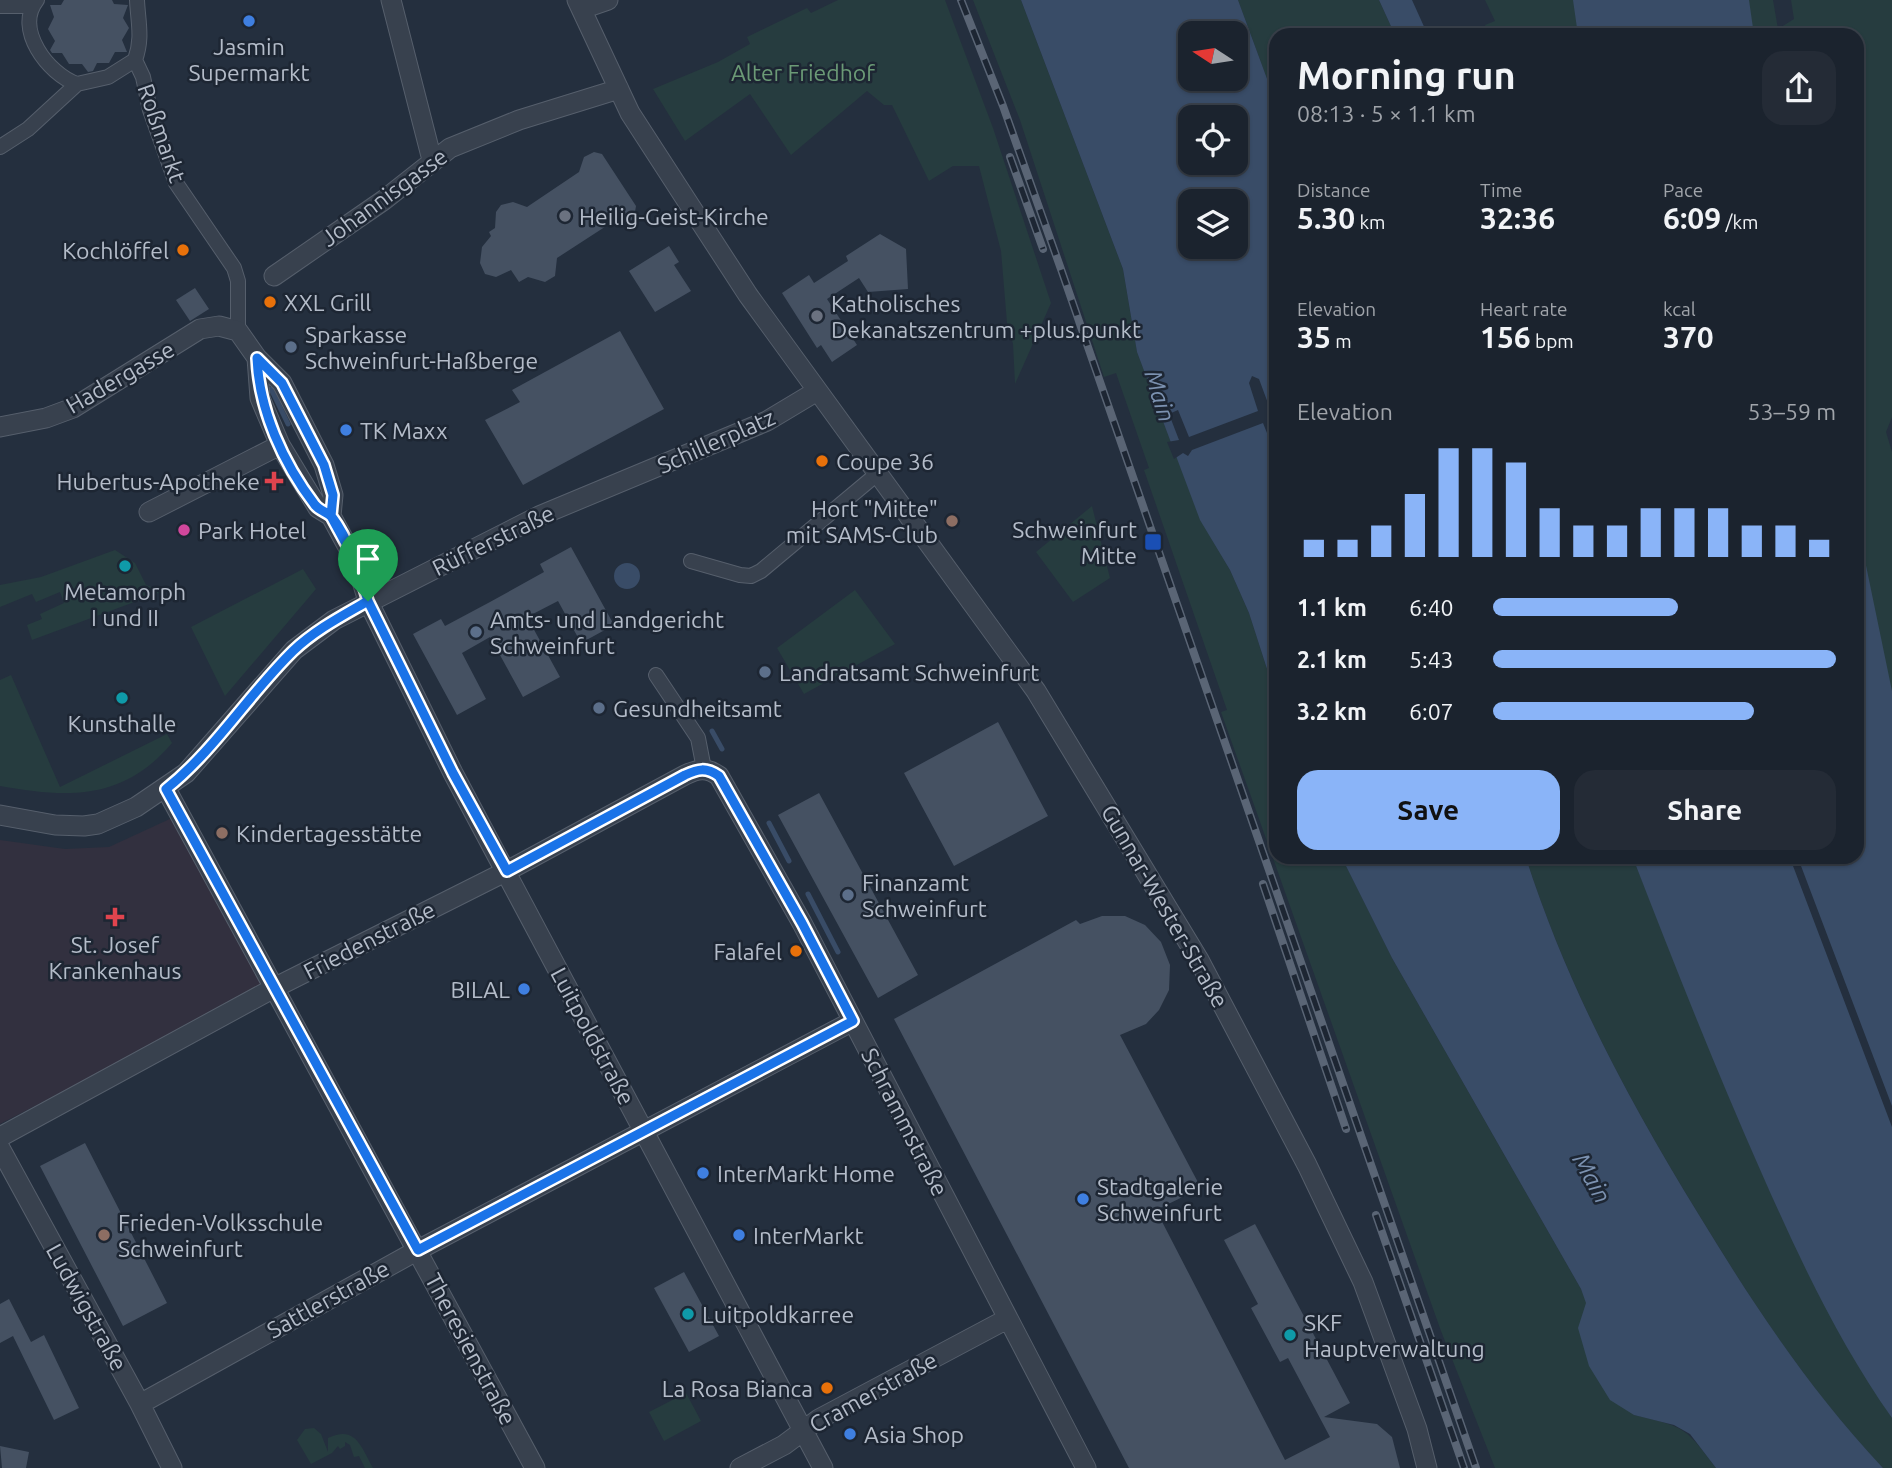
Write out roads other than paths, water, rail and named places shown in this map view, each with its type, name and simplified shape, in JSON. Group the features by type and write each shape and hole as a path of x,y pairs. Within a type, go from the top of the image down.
{"street":[{"path":"391,0 432,160"},
{"path":"579,5 608,0"},
{"name":"Roßmarkt","path":"136,2 141,27 140,46 135,60 143,77 150,110 176,183 234,268 238,281 238,331"},
{"path":"0,6 34,3 30,20 33,41 50,67 76,84"},
{"name":"Gunnar-Wester-Straße","path":"579,5 630,113 748,295 1036,691 1199,960 1314,1178 1363,1282 1417,1429 1427,1468"},
{"path":"0,147 27,129 76,84 108,77 135,60"},
{"name":"Johannisgasse","path":"274,276 384,200 432,160 480,135 619,89"},
{"name":"Hadergasse","path":"0,427 46,418 73,408 200,329 219,326 238,331"},
{"path":"238,331 257,358 282,383 324,465 333,495 331,516 317,508 280,445 260,398 257,358"},
{"name":"Schillerplatz","path":"612,485 766,421 817,391"},
{"path":"149,512 280,445"},
{"path":"691,561 751,576 761,571 877,474"},
{"name":"Rüfferstraße","path":"0,815 55,825 98,824 136,807 166,789 202,756 294,650 334,620 539,516 612,485"},
{"name":"Luitpoldstraße","path":"331,516 356,562 368,601 453,773 823,1468"},
{"path":"656,675 698,738 704,769"},
{"name":"Friedenstraße","path":"0,1137 274,988 507,871 685,775 704,769"},
{"name":"Schrammstraße","path":"704,769 719,776 802,923 1086,1468"},
{"name":"Theresienstraße","path":"166,789 535,1468"},
{"name":"Sattlerstraße","path":"140,1404 418,1250 853,1021"},
{"name":"Ludwigstraße","path":"0,1148 140,1404 172,1468"},
{"name":"Cramerstraße","path":"740,1468 784,1445 819,1419 1007,1319"}],"water":[{"name":"Main","path":"1021,0 1238,0 1246,21 1178,21 1178,91 1248,91 1248,27 1269,84 1269,675 1249,613 1230,570 1200,520 1137,352 1123,269"},
{"path":"1379,0 1412,0 1425,28 1392,28"},
{"path":"1573,0 1749,0 1753,28 1577,28"},
{"path":"1864,556 1892,691 1892,1106 1800,864 1864,864"},
{"path":"627,563 636,567 640,576 636,585 627,589 618,585 614,576 618,567"},
{"name":"Main","path":"1345,864 1528,864 1580,997 1624,1085 1673,1172 1784,1346 1831,1408 1883,1468 1716,1468 1690,1434 1674,1425 1634,1415 1610,1400 1589,1366 1578,1328 1586,1303 1581,1289 1392,958"},
{"path":"1635,864 1792,864 1892,1127 1892,1418 1837,1330 1790,1237"}],"waterway":[{"path":"271,389 288,424"},
{"path":"712,731 722,749"},
{"path":"769,823 789,861"},
{"path":"808,894 838,952"}],"railway":[{"path":"961,0 1003,106 1062,272 1476,1468"},
{"path":"1010,157 1043,249"},
{"path":"1263,884 1346,1129"},
{"path":"1376,1215 1464,1468"}],"place":[{"name":"Jasmin Supermarkt","path":"249,21"},
{"name":"Heilig-Geist-Kirche","path":"565,216"},
{"name":"Kochlöffel","path":"183,250"},
{"name":"XXL Grill","path":"270,302"},
{"name":"Katholisches Dekanatszentrum +plus.punkt","path":"817,316"},
{"name":"Sparkasse Schweinfurt-Haßberge","path":"291,347"},
{"name":"TK Maxx","path":"346,430"},
{"name":"Coupe 36","path":"822,461"},
{"name":"Hubertus-Apotheke","path":"274,481"},
{"name":"Hort \"Mitte\" mit SAMS-Club","path":"952,521"},
{"name":"Park Hotel","path":"184,530"},
{"name":"Schweinfurt Mitte","path":"1153,542"},
{"name":"Metamorph I und II","path":"125,566"},
{"name":"Amts- und Landgericht Schweinfurt","path":"476,632"},
{"name":"Landratsamt Schweinfurt","path":"765,672"},
{"name":"Kunsthalle","path":"122,698"},
{"name":"Gesundheitsamt","path":"599,708"},
{"name":"Kindertagesstätte","path":"222,833"},
{"name":"Finanzamt Schweinfurt","path":"848,895"},
{"name":"St. Josef Krankenhaus","path":"115,917"},
{"name":"Falafel","path":"796,951"},
{"name":"BILAL","path":"524,989"},
{"name":"InterMarkt Home","path":"703,1173"},
{"name":"Stadtgalerie Schweinfurt","path":"1083,1199"},
{"name":"Frieden-Volksschule Schweinfurt","path":"104,1235"},
{"name":"InterMarkt","path":"739,1235"},
{"name":"Luitpoldkarree","path":"688,1314"},
{"name":"SKF Hauptverwaltung","path":"1290,1335"},
{"name":"La Rosa Bianca","path":"827,1388"},
{"name":"Asia Shop","path":"850,1434"}],"park label":[{"name":"Alter Friedhof","path":"803,72"}]}
